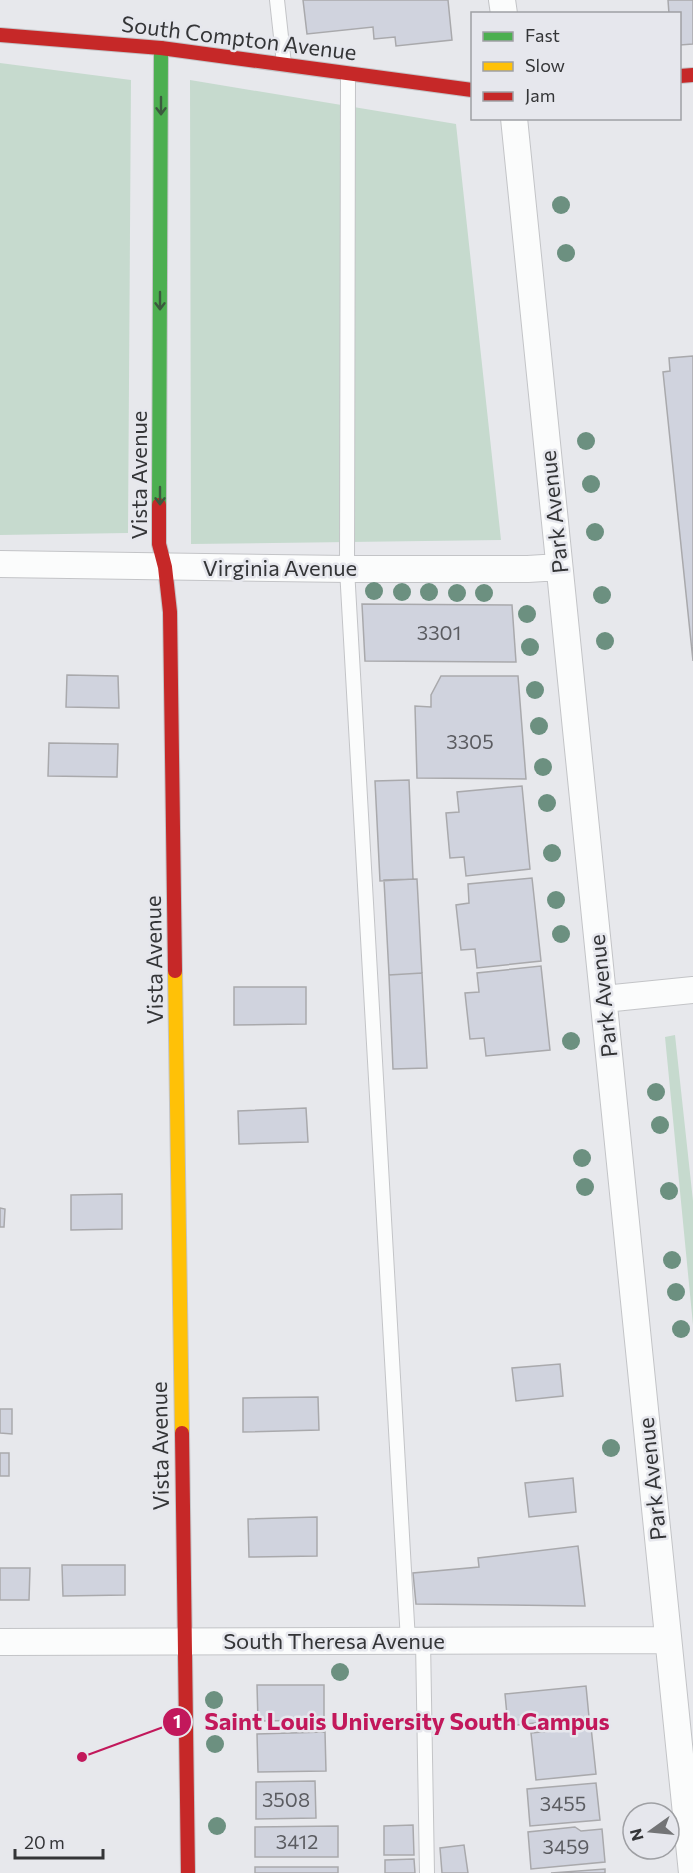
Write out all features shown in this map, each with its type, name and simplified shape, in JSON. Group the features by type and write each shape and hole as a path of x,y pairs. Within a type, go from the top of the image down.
{"street":[{"name":"South Compton Avenue","path":"0,35 161,48 471,90"},
{"name":"Vista Avenue","path":"161,48 159,544 165,567 170,612 188,1873"},
{"name":"Park Avenue","path":"514,120 692,1873"},
{"name":"Virginia Avenue","path":"0,564 347,569 560,567"},
{"path":"604,999 693,990"},
{"name":"South Theresa Avenue","path":"0,1642 668,1640"}],"lane":[{"path":"278,0 284,64"},
{"path":"348,72 347,569 416,1641 427,1873"}],"green space":[{"path":"0,63 131,80 128,533 0,535"},
{"path":"190,80 456,124 501,540 191,544"},
{"path":"675,1035 693,1201 693,1325 665,1037"}],"building":[{"path":"303,0 448,0 452,40 396,46 395,37 374,39 373,27 307,34"},
{"path":"668,0 693,0 693,44 681,45 681,12 669,12"},
{"path":"693,356 693,661 663,372 670,371 669,358"},
{"path":"362,604 512,605 516,662 365,661"},
{"path":"67,675 118,676 119,708 66,707"},
{"path":"441,676 518,676 526,779 417,778 415,706 431,707 431,695"},
{"path":"49,743 118,744 117,777 48,776"},
{"path":"409,780 413,879 380,881 375,781"},
{"path":"522,786 530,869 466,876 464,857 450,858 446,813 459,812 457,792"},
{"path":"532,878 541,961 477,968 475,949 461,950 456,905 469,903 468,884"},
{"path":"417,879 422,973 389,975 384,880"},
{"path":"541,966 550,1050 486,1056 484,1038 470,1039 465,993 479,992 477,973"},
{"path":"422,973 427,1068 393,1069 389,975"},
{"path":"234,987 306,987 306,1024 234,1025"},
{"path":"306,1108 308,1142 239,1144 238,1111"},
{"path":"122,1194 122,1229 71,1230 71,1195"},
{"path":"0,1208 5,1209 4,1227 0,1227"},
{"path":"560,1364 563,1396 516,1401 512,1368"},
{"path":"318,1397 319,1430 243,1432 243,1398"},
{"path":"0,1409 12,1409 12,1434 0,1433"},
{"path":"0,1453 9,1453 9,1476 0,1476"},
{"path":"573,1478 576,1512 529,1517 525,1483"},
{"path":"317,1517 317,1556 249,1557 248,1519"},
{"path":"578,1546 585,1606 416,1604 413,1573 479,1567 478,1558"},
{"path":"62,1565 125,1565 125,1595 63,1596"},
{"path":"0,1568 30,1568 29,1600 0,1600"},
{"path":"257,1685 324,1685 324,1720 258,1721"},
{"path":"586,1686 589,1717 508,1726 505,1694"},
{"path":"591,1727 596,1774 536,1780 531,1733"},
{"path":"325,1732 326,1771 258,1772 257,1734"},
{"path":"315,1781 316,1818 256,1819 256,1782"},
{"path":"596,1783 600,1820 530,1826 527,1789"},
{"path":"413,1825 414,1855 384,1855 384,1826"},
{"path":"338,1826 338,1857 255,1857 255,1827"},
{"path":"575,1827 581,1831 602,1829 605,1862 531,1869 528,1832"},
{"path":"464,1845 468,1873 442,1873 440,1848"},
{"path":"414,1859 415,1873 385,1873 385,1860"},
{"path":"255,1867 338,1867 338,1873 255,1873"},
{"path":"605,1869 605,1873 551,1873"}],"traffic: fast":[{"path":"159,505 161,48"}],"traffic: slow":[{"path":"175,971 182,1433"}],"traffic: jam":[{"path":"0,35 161,48 471,90"},
{"path":"681,76 693,75"},
{"path":"159,505 159,544 165,567 170,612 175,971"},
{"path":"182,1433 188,1873"}],"place":[{"name":"Saint Louis University South Campus","path":"82,1757"}]}
